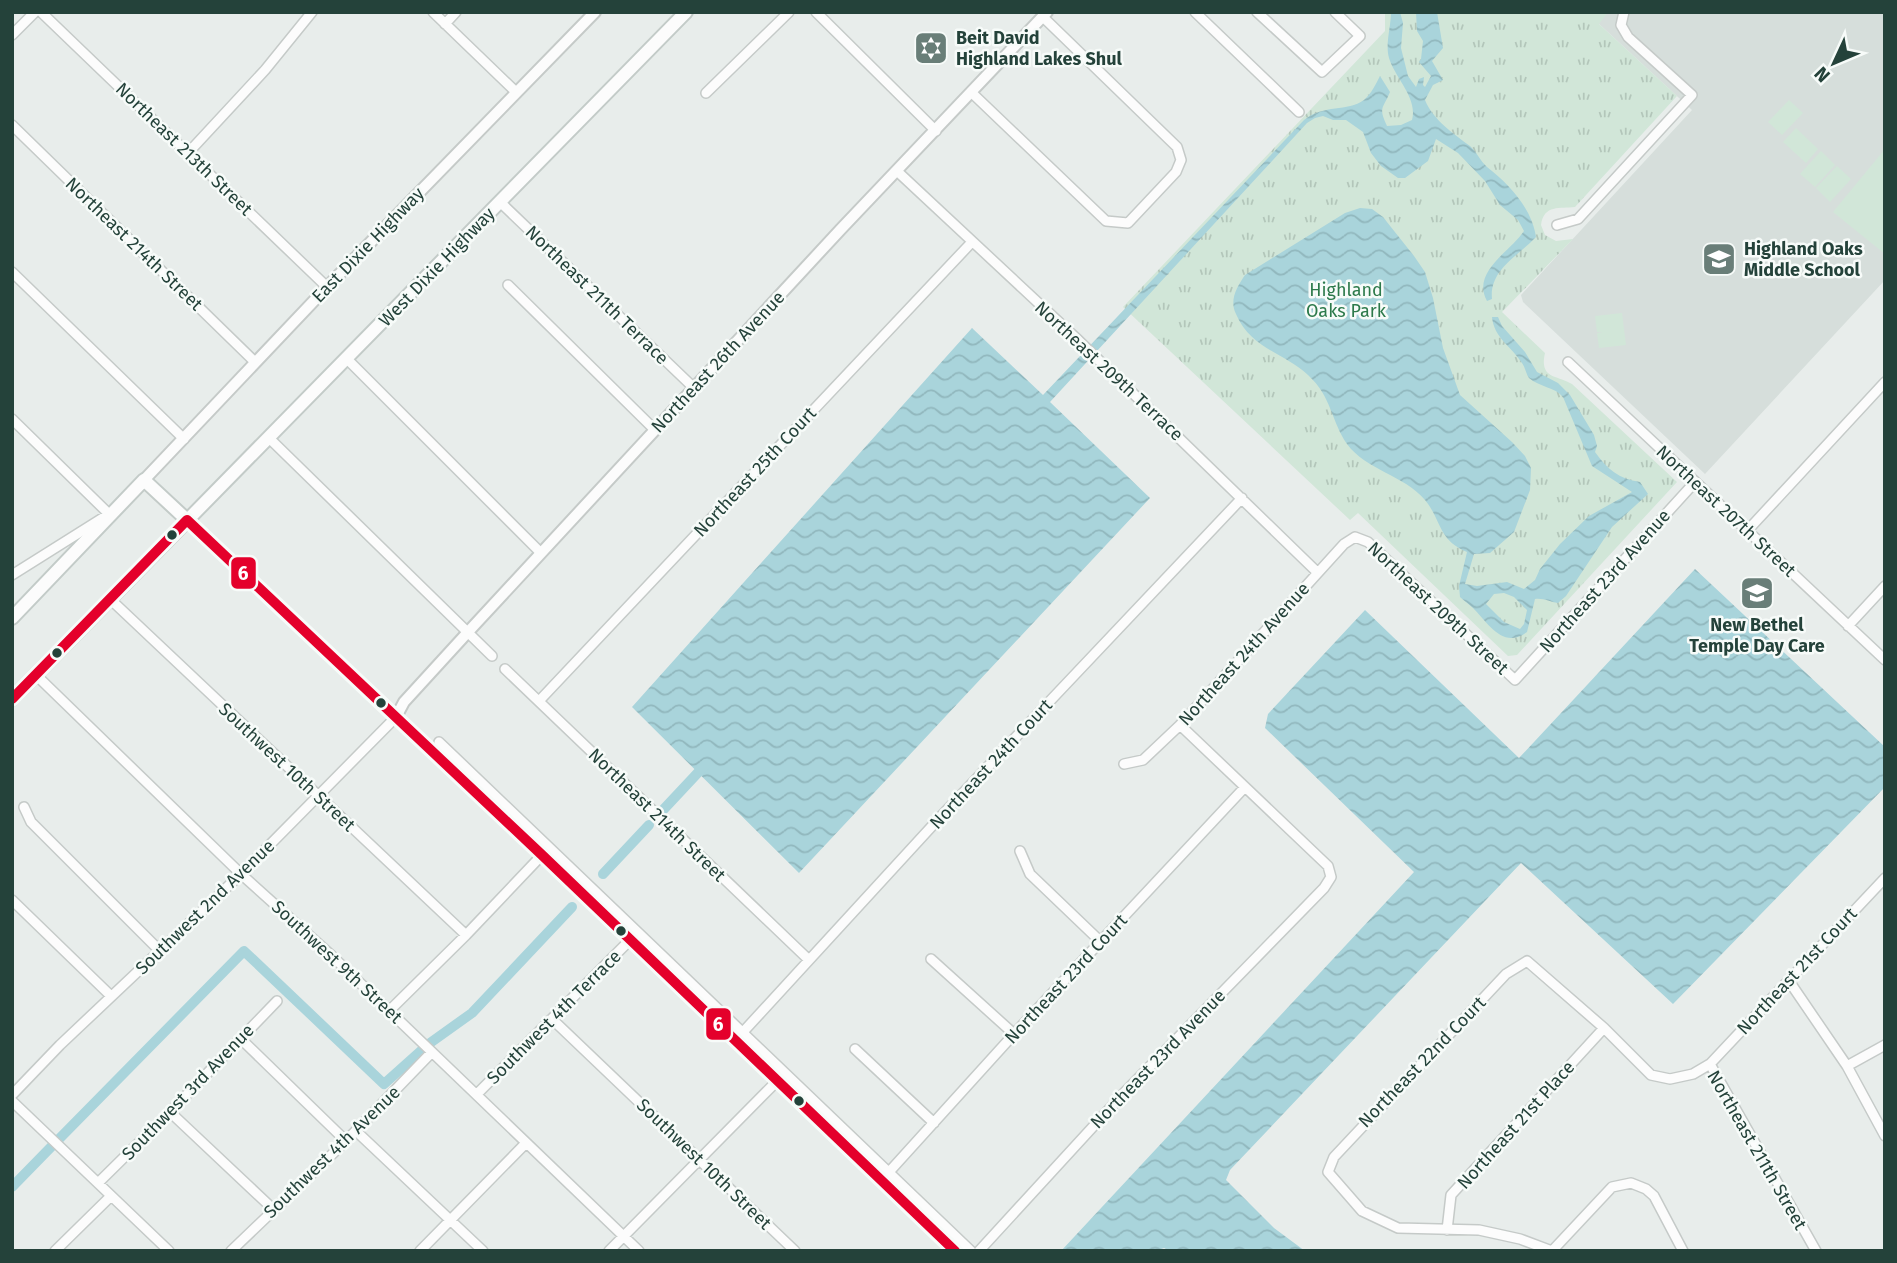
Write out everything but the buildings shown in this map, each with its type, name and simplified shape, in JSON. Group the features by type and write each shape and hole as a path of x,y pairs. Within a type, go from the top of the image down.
{"main road":[{"name":"West Dixie Highway","path":"12,699 686,12"},
{"path":"12,618 144,480 187,520"}],"street":[{"path":"12,35 34,12"},
{"name":"Northeast 213th Street","path":"41,12 327,287"},
{"path":"188,153 265,70 312,12"},
{"path":"433,12 516,92"},
{"path":"445,24 456,12"},
{"name":"East Dixie Highway","path":"144,480 327,287 595,12"},
{"path":"706,93 789,12"},
{"path":"816,12 936,131"},
{"path":"1195,12 1298,112"},
{"path":"1258,13 1322,72 1360,36 1335,12"},
{"path":"972,93 1107,222 1128,223 1176,172 1181,160 1177,147 1045,15"},
{"name":"Northeast 26th Avenue","path":"396,718 404,702 468,632 1045,15"},
{"path":"1557,225 1577,219 1692,95 1628,37 1621,25 1622,15"},
{"name":"Northeast 214th Street","path":"12,125 255,362"},
{"name":"Northeast 209th Terrace","path":"898,172 1086,348 1317,572"},
{"name":"Northeast 211th Terrace","path":"500,202 694,388"},
{"name":"Northeast 25th Court","path":"539,701 971,243"},
{"path":"12,272 184,439"},
{"path":"508,285 655,430"},
{"path":"347,359 541,553"},
{"name":"Northeast 207th Street","path":"1568,362 1885,660"},
{"path":"1747,531 1885,383"},
{"path":"12,419 109,514 14,572"},
{"path":"269,438 492,656"},
{"name":"Northeast 23rd Avenue","path":"1515,680 1695,482"},
{"name":"Northeast 24th Court","path":"743,1032 944,813 1242,498"},
{"path":"187,520 955,1251"},
{"name":"Northeast 209th Street","path":"1360,537 1383,555 1515,680"},
{"name":"Northeast 24th Avenue","path":"1124,764 1143,760 1180,725 1317,572 1351,538 1360,537"},
{"path":"1848,626 1885,586"},
{"name":"Southwest 10th Street","path":"109,598 466,935"},
{"name":"Northeast 214th Street","path":"505,669 809,960"},
{"name":"Southwest 9th Street","path":"35,674 241,874 390,1010 639,1251"},
{"name":"Southwest 2nd Avenue","path":"12,1095 111,996 241,874 396,718"},
{"path":"1180,725 1245,788"},
{"path":"439,742 971,1251"},
{"name":"Northeast 23rd Avenue","path":"979,1251 1123,1094 1324,888 1331,877 1328,866 1245,788"},
{"name":"Northeast 23rd Court","path":"889,1172 1014,1034 1245,788"},
{"path":"24,807 31,822 159,950"},
{"path":"1020,851 1030,874 1101,942"},
{"path":"390,1010 542,855"},
{"name":"Northeast 21st Court","path":"1710,1065 1885,878"},
{"path":"12,900 111,996"},
{"name":"Southwest 4th Terrace","path":"477,1094 554,1020 630,940"},
{"path":"931,959 1014,1034"},
{"name":"Northeast 211th Street","path":"1527,961 1604,1028 1651,1074 1670,1079 1693,1074 1710,1065 1816,1251"},
{"name":"Northeast 22nd Court","path":"1447,1230 1398,1228 1362,1211 1328,1172 1334,1157 1349,1139 1506,975 1527,961"},
{"path":"1789,981 1847,1066 1885,1136"},
{"name":"Southwest 3rd Avenue","path":"98,1183 276,1001"},
{"name":"Southwest 10th Street","path":"554,1020 795,1251"},
{"name":"Northeast 21st Place","path":"1447,1230 1451,1195 1604,1028"},
{"path":"240,1039 346,1141"},
{"path":"1847,1066 1885,1045"},
{"path":"855,1049 934,1123"},
{"name":"Southwest 4th Avenue","path":"231,1251 346,1141 432,1052"},
{"path":"609,1251 777,1081"},
{"path":"12,1101 169,1251"},
{"path":"170,1112 273,1209"},
{"path":"356,1131 483,1251"},
{"path":"420,1251 526,1143"},
{"path":"1447,1230 1479,1230 1520,1239 1552,1251 1612,1187 1631,1183 1646,1189 1654,1196 1683,1251"},
{"path":"55,1251 111,1196"}],"shaded area":[{"name":"Highland Oaks Middle School","path":"1608,12 1885,12 1885,280 1705,474 1523,302 1521,295 1692,110 1598,23"}],"green space":[{"name":"Highland Oaks Park","path":"1385,12 1608,12 1599,24 1677,96 1575,207 1554,209 1545,214 1541,225 1545,235 1556,241 1573,239 1502,312 1545,353 1547,372 1572,384 1677,482 1517,655 1508,656 1358,513 1350,520 1123,307 1385,31"},
{"path":"1789,100 1803,113 1782,135 1768,122"},
{"path":"1796,128 1818,149 1806,163 1783,142"},
{"path":"1885,149 1885,254 1833,212"},
{"path":"1821,151 1835,165 1815,187 1800,174"},
{"path":"1837,166 1851,179 1830,202 1816,188"},
{"path":"1622,313 1626,345 1599,348 1597,333 1603,332 1597,332 1595,316"}],"water":[{"path":"1391,12 1400,12 1403,23 1401,48 1408,76 1416,87 1419,79 1424,77 1425,87 1431,76 1419,62 1423,41 1417,31 1416,12 1437,12 1443,48 1432,61 1443,80 1433,85 1425,100 1439,120 1472,148 1485,165 1518,197 1530,216 1536,237 1506,264 1495,280 1492,299 1487,301 1483,291 1488,272 1524,231 1518,220 1500,205 1485,181 1458,153 1436,139 1428,161 1405,178 1398,178 1381,166 1371,153 1363,132 1346,120 1333,120 1323,116 1307,123 1050,402 1150,498 799,873 632,707 972,328 1043,395 1304,120 1319,112 1350,106 1364,100 1380,76 1390,92 1382,111 1387,126 1401,125 1412,120 1412,104 1388,53"},
{"path":"1360,208 1372,209 1383,217 1414,256 1425,272 1443,348 1460,395 1512,442 1525,456 1531,468 1530,490 1514,532 1490,553 1474,554 1465,584 1477,586 1507,582 1524,589 1535,580 1540,569 1560,544 1589,516 1632,492 1592,466 1563,397 1529,378 1518,357 1496,331 1492,317 1498,317 1537,372 1558,383 1570,395 1594,435 1597,446 1595,452 1604,463 1620,476 1640,482 1648,494 1612,527 1566,596 1558,603 1535,599 1527,632 1518,637 1511,638 1497,632 1460,597 1459,586 1467,552 1445,536 1425,500 1407,484 1374,467 1355,453 1347,444 1327,400 1316,383 1298,367 1259,343 1242,326 1236,314 1234,299 1245,275 1345,213","holes":["1504,593 1514,597 1527,610 1520,629 1504,622 1486,604 1494,594"]},
{"path":"1695,569 1885,747 1885,787 1673,1004 1521,863 1230,1170 1226,1180 1274,1228 1305,1251 1170,1251 1164,1248 1156,1251 1061,1251 1414,872 1265,728 1268,714 1365,610 1519,758"}],"waterway":[{"path":"663,810 706,764"},
{"path":"603,874 649,825"},
{"path":"430,1043 472,1013 572,907"},
{"path":"58,1140 244,951 384,1084 422,1050"},
{"path":"12,1187 52,1146"}],"transit line":[{"name":"6","path":"12,699 187,520 955,1251"}],"place":[{"name":"Beit David Highland Lakes Shul","path":"931,48"},
{"name":"Highland Oaks Middle School","path":"1719,259"},
{"name":"New Bethel Temple Day Care","path":"1757,593"}]}
